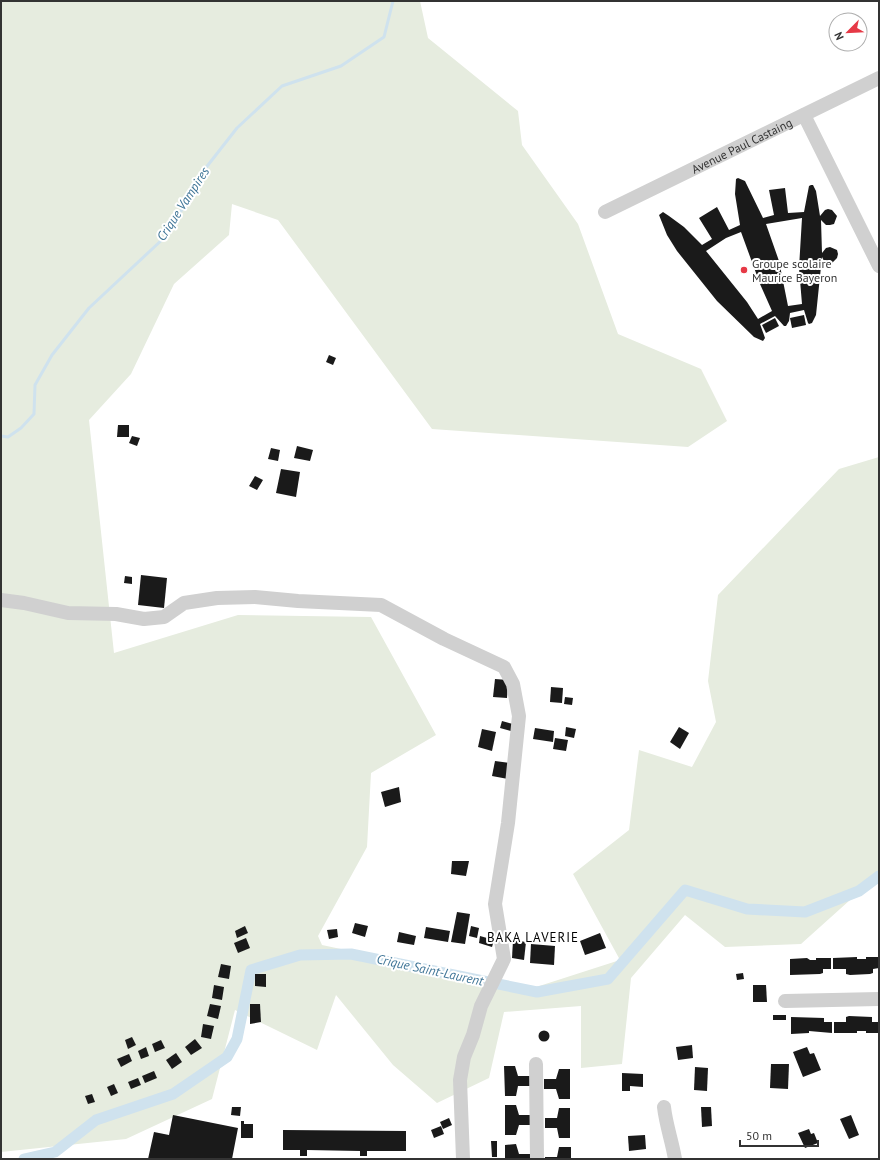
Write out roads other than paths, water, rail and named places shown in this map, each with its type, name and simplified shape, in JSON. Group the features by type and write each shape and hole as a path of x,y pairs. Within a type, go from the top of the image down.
{"street":[{"name":"Avenue Paul Castaing","path":"605,212 879,78"},
{"path":"804,115 879,266"},
{"path":"1,600 24,602 68,613 116,614 144,619 164,617 184,603 217,598 255,597 298,601 381,605 444,639 504,667 513,684 519,716 508,823 496,904 504,959 481,1006 473,1035 464,1057 460,1080 464,1155"},
{"path":"785,1001 879,999"},
{"path":"536,1064 537,1159"},
{"path":"664,1107 667,1127 674,1148 675,1159"}],"waterway":[{"name":"Crique Vampires","path":"1,436 8,437 21,428 34,414 35,385 52,355 89,308 165,237 186,203 201,174 237,128 282,86 341,66 384,37 393,1"},
{"name":"Crique Saint-Laurent","path":"24,1159 55,1152 96,1120 173,1094 227,1057 237,1039 251,970 300,955 351,954 537,992 608,979 685,890 747,909 805,912 859,891 879,876"}],"place":[{"name":"Groupe scolaire Maurice Bayeron","path":"744,270"}],"district":[{"name":"BAKA LAVERIE","path":"533,937"}]}
